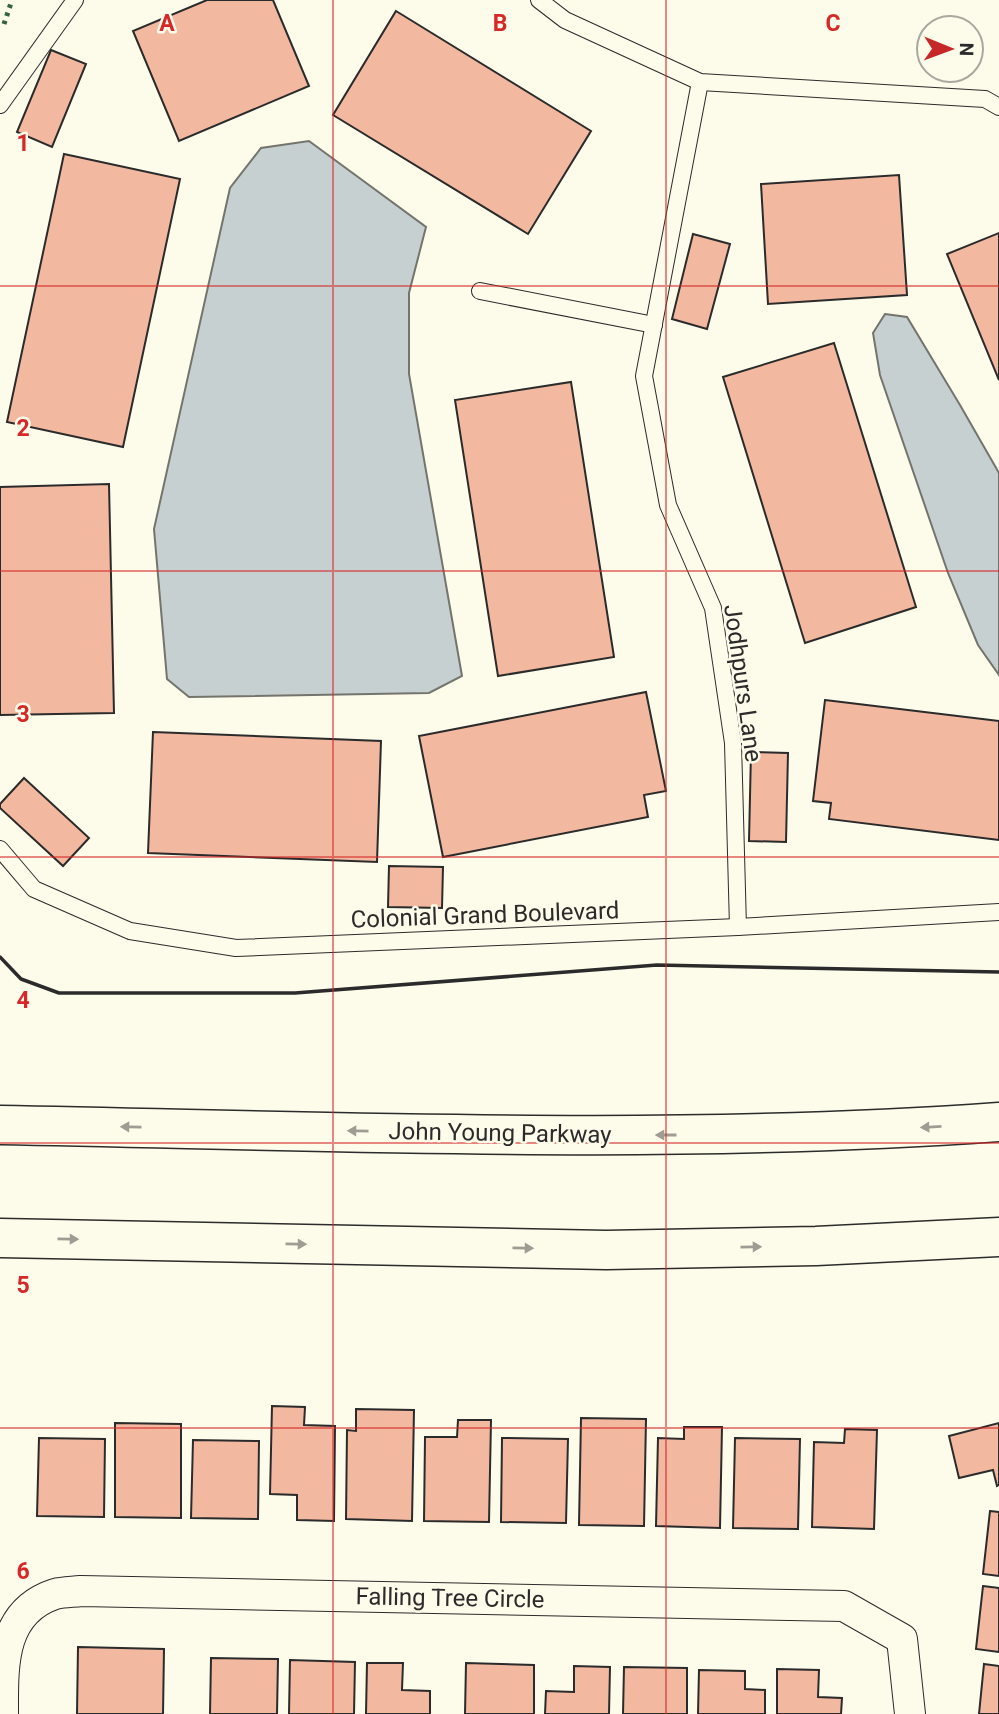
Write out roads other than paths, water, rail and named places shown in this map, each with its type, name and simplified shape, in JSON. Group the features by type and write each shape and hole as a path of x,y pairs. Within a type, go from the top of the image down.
{"highway":[{"name":"John Young Parkway","path":"0,1125 613,1135 774,1134 999,1122"},
{"path":"0,1238 606,1250 816,1246 999,1237"}],"street":[{"name":"Falling Tree Circle","path":"3,1714 6,1654 9,1638 16,1625 41,1601 56,1594 82,1591 844,1606 902,1639 909,1714"}],"lane":[{"path":"0,105 75,0"},
{"path":"539,0 565,20 700,82 985,99 999,107"},
{"name":"Jodhpurs Lane","path":"700,82 644,376 668,505 713,608 733,743 738,927"},
{"path":"480,291 654,324"},
{"name":"Colonial Grand Boulevard","path":"0,849 33,889 130,931 236,948 738,927 999,912"}]}
